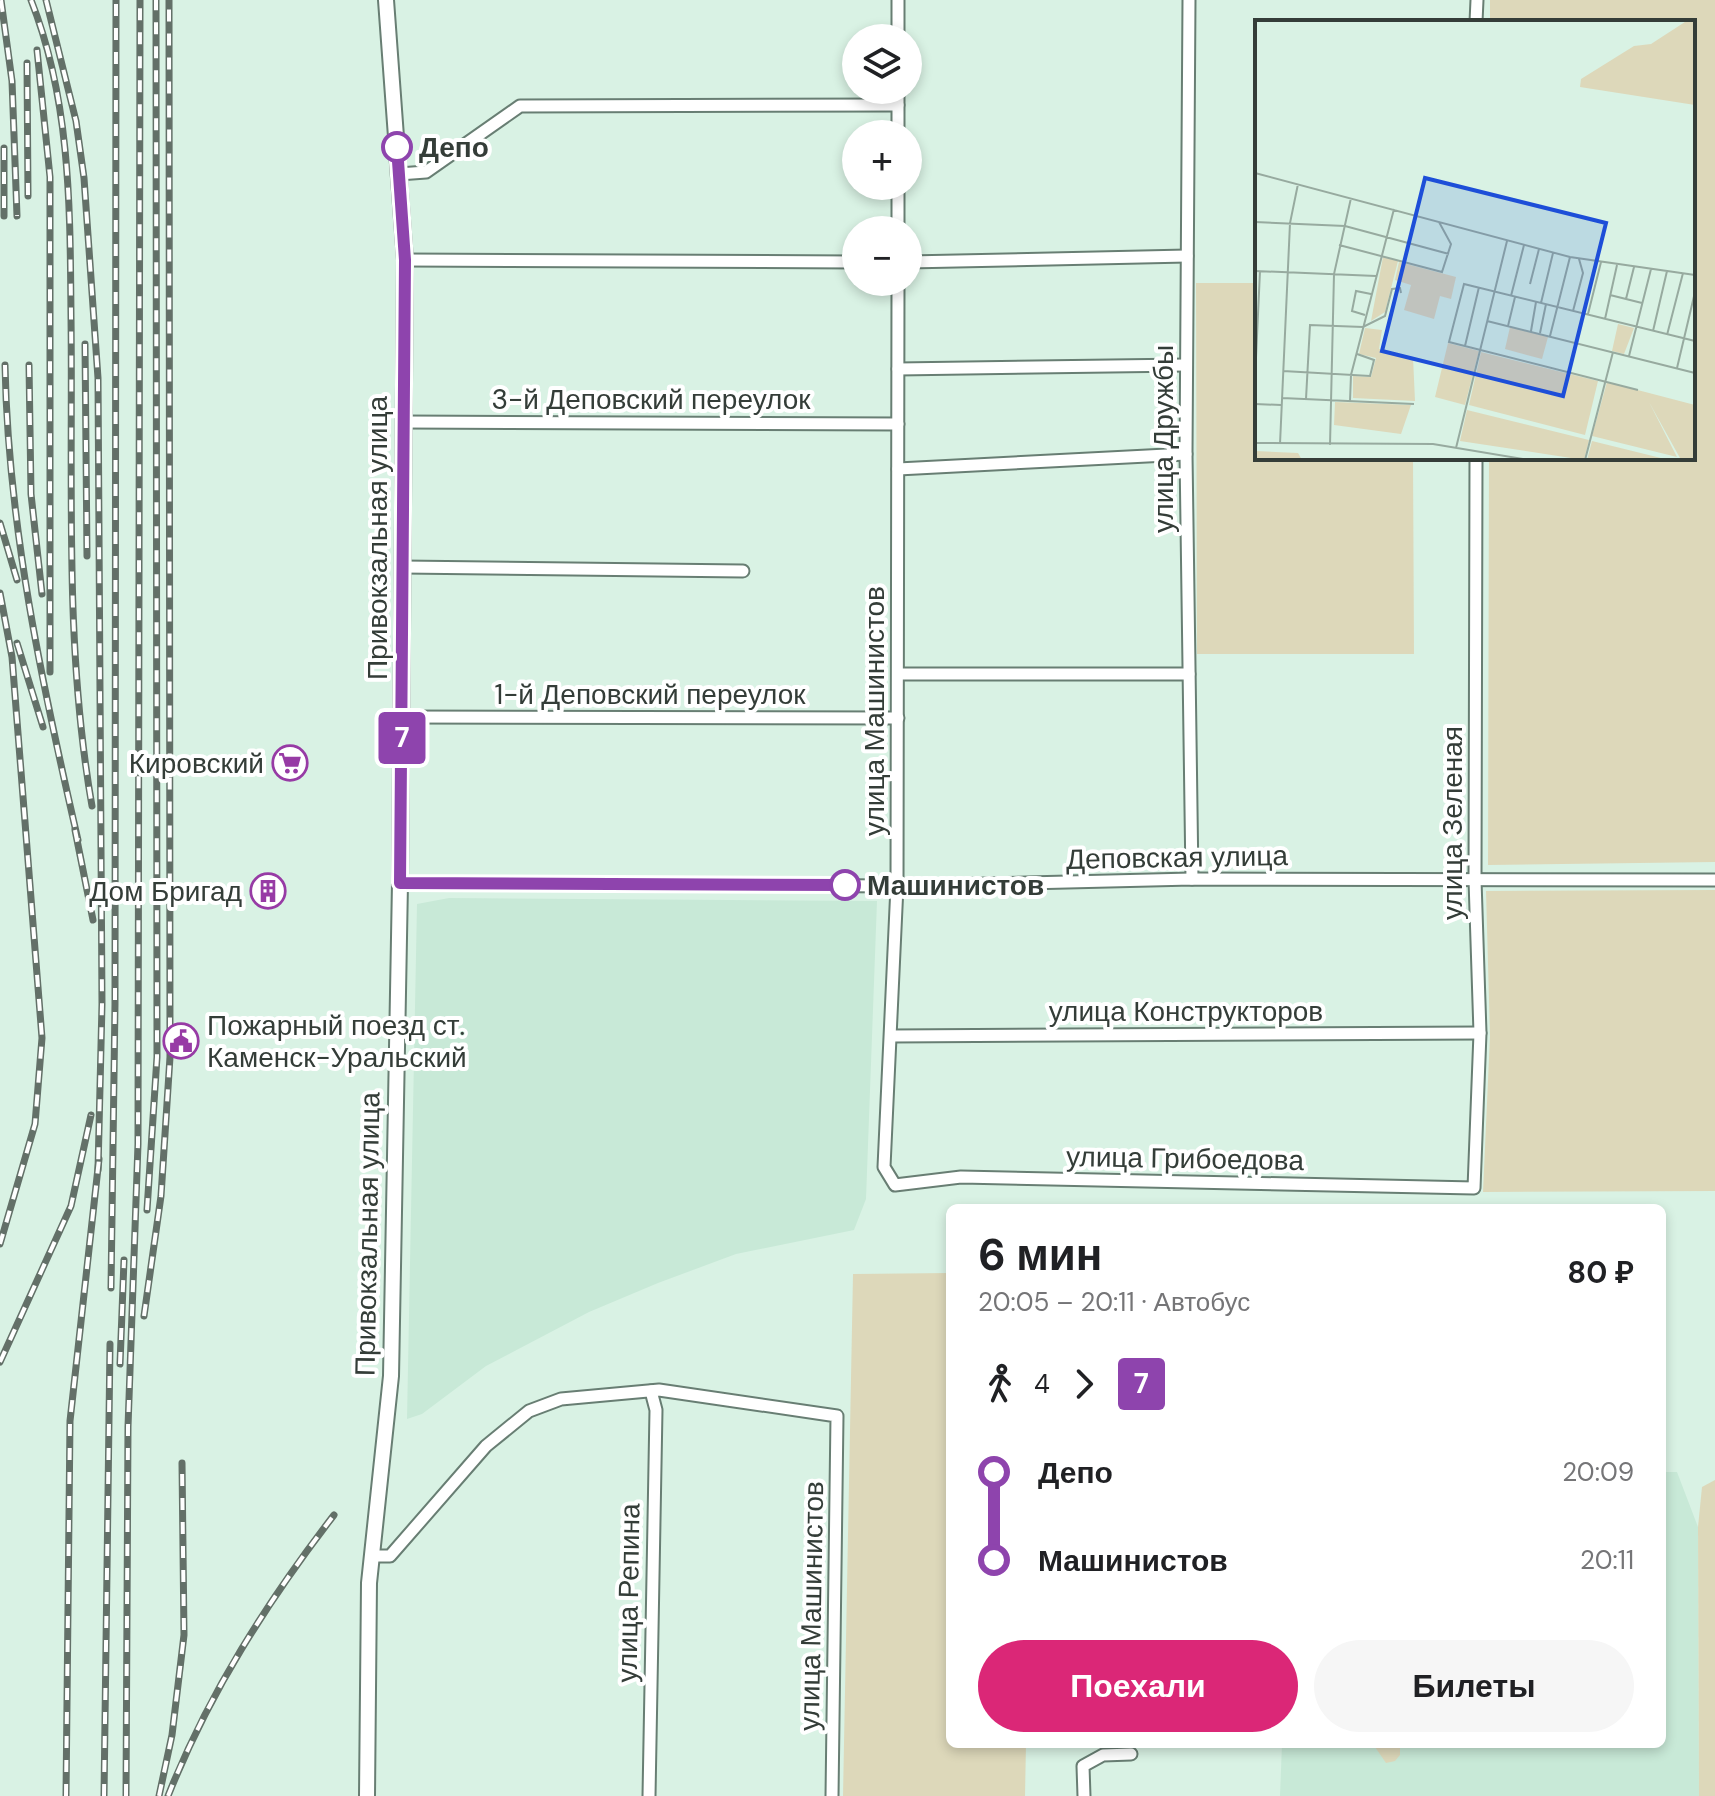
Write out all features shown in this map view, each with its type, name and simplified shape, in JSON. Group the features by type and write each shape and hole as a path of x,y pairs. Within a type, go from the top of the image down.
{"street":[{"name":"Привокзальная улица","path":"367,1796 369,1583 375,1556 391,1376 402,717 405,260 386,0"},
{"path":"898,0 898,24"},
{"name":"улица Дружбы","path":"1189,0 1186,454 1192,879"},
{"path":"1476,20 1477,0"},
{"path":"399,174 426,172 520,106 898,105 898,120"},
{"path":"922,262 1187,256"},
{"path":"405,260 842,262"},
{"name":"улица Машинистов","path":"895,1185 884,1167 897,886 898,296"},
{"path":"898,369 1186,365"},
{"name":"3-й Деповский переулок","path":"404,422 898,424"},
{"path":"898,469 1186,454"},
{"name":"улица Зеленая","path":"1474,1188 1480,1033 1475,880 1476,460"},
{"path":"403,567 743,571"},
{"path":"898,674 1189,674"},
{"name":"1-й Деповский переулок","path":"402,717 898,718"},
{"name":"Деповская улица","path":"400,883 897,886 1192,879 1715,880"},
{"name":"улица Конструкторов","path":"892,1036 1480,1033"},
{"name":"улица Грибоедова","path":"895,1185 961,1177 1474,1188"},
{"path":"375,1556 390,1556 486,1446 529,1411 561,1399 651,1391"},
{"name":"улица Машинистов","path":"651,1391 806,1409 837,1416 832,1796"},
{"name":"улица Репина","path":"649,1796 656,1410 651,1391"},
{"path":"1084,1796 1083,1766 1103,1755 1131,1754"}],"shaded area":[{"path":"1490,0 1715,0 1715,862 1488,865 1489,460 1695,460 1695,20 1490,20"},
{"path":"1196,283 1255,283 1255,460 1413,460 1414,654 1197,654"},
{"path":"1715,890 1715,1191 1483,1192 1490,1036 1486,891"},
{"path":"449,898 877,901 866,1199 854,1230 736,1254 589,1312 486,1366 422,1414 407,1419 417,904"},
{"path":"946,1273 946,1748 1026,1748 1025,1796 843,1796 853,1274"},
{"path":"1666,1472 1677,1472 1698,1527 1699,1796 1280,1796 1282,1748 1666,1748"},
{"path":"1715,1480 1715,1796 1699,1796 1698,1527 1702,1487"},
{"path":"1376,1748 1400,1748 1400,1755 1395,1761 1386,1763"}],"railway":[{"path":"1,0 12,81 17,216"},
{"path":"31,0 54,77 66,156 71,276 74,624 83,746 92,806"},
{"path":"46,0 76,121 84,178 98,378 102,1004 98,1170"},
{"path":"111,1288 115,1004 116,0"},
{"path":"126,1796 128,1427 138,1144 140,0"},
{"path":"147,1210 157,1057 156,0"},
{"path":"144,1316 161,1196 170,1057 169,0"},
{"path":"37,50 50,177 50,672"},
{"path":"27,63 28,196"},
{"path":"4,148 4,216"},
{"path":"85,344 87,556"},
{"path":"5,365 13,485 29,604 78,840"},
{"path":"29,365 31,494 42,594"},
{"path":"0,523 17,580"},
{"path":"0,593 12,657 42,1038 35,1124 0,1244"},
{"path":"17,643 43,727"},
{"path":"75,830 93,920"},
{"path":"0,1362 71,1206 91,1115"},
{"path":"66,1796 70,1421 99,1159"},
{"path":"120,1364 124,1260"},
{"path":"104,1796 110,1344"},
{"path":"159,1796 172,1735 184,1635 182,1463"},
{"path":"168,1796 202,1721 241,1650 334,1515"}],"bus line":[{"name":"7","path":"397,147 405,260 400,883 845,885"}],"place":[{"name":"Депо","path":"397,147"},
{"name":"Кировский","path":"290,763"},
{"name":"Машинистов","path":"845,885"},
{"name":"Дом Бригад","path":"268,891"},
{"name":"Пожарный поезд ст. Каменск-Уральский","path":"181,1041"}]}
